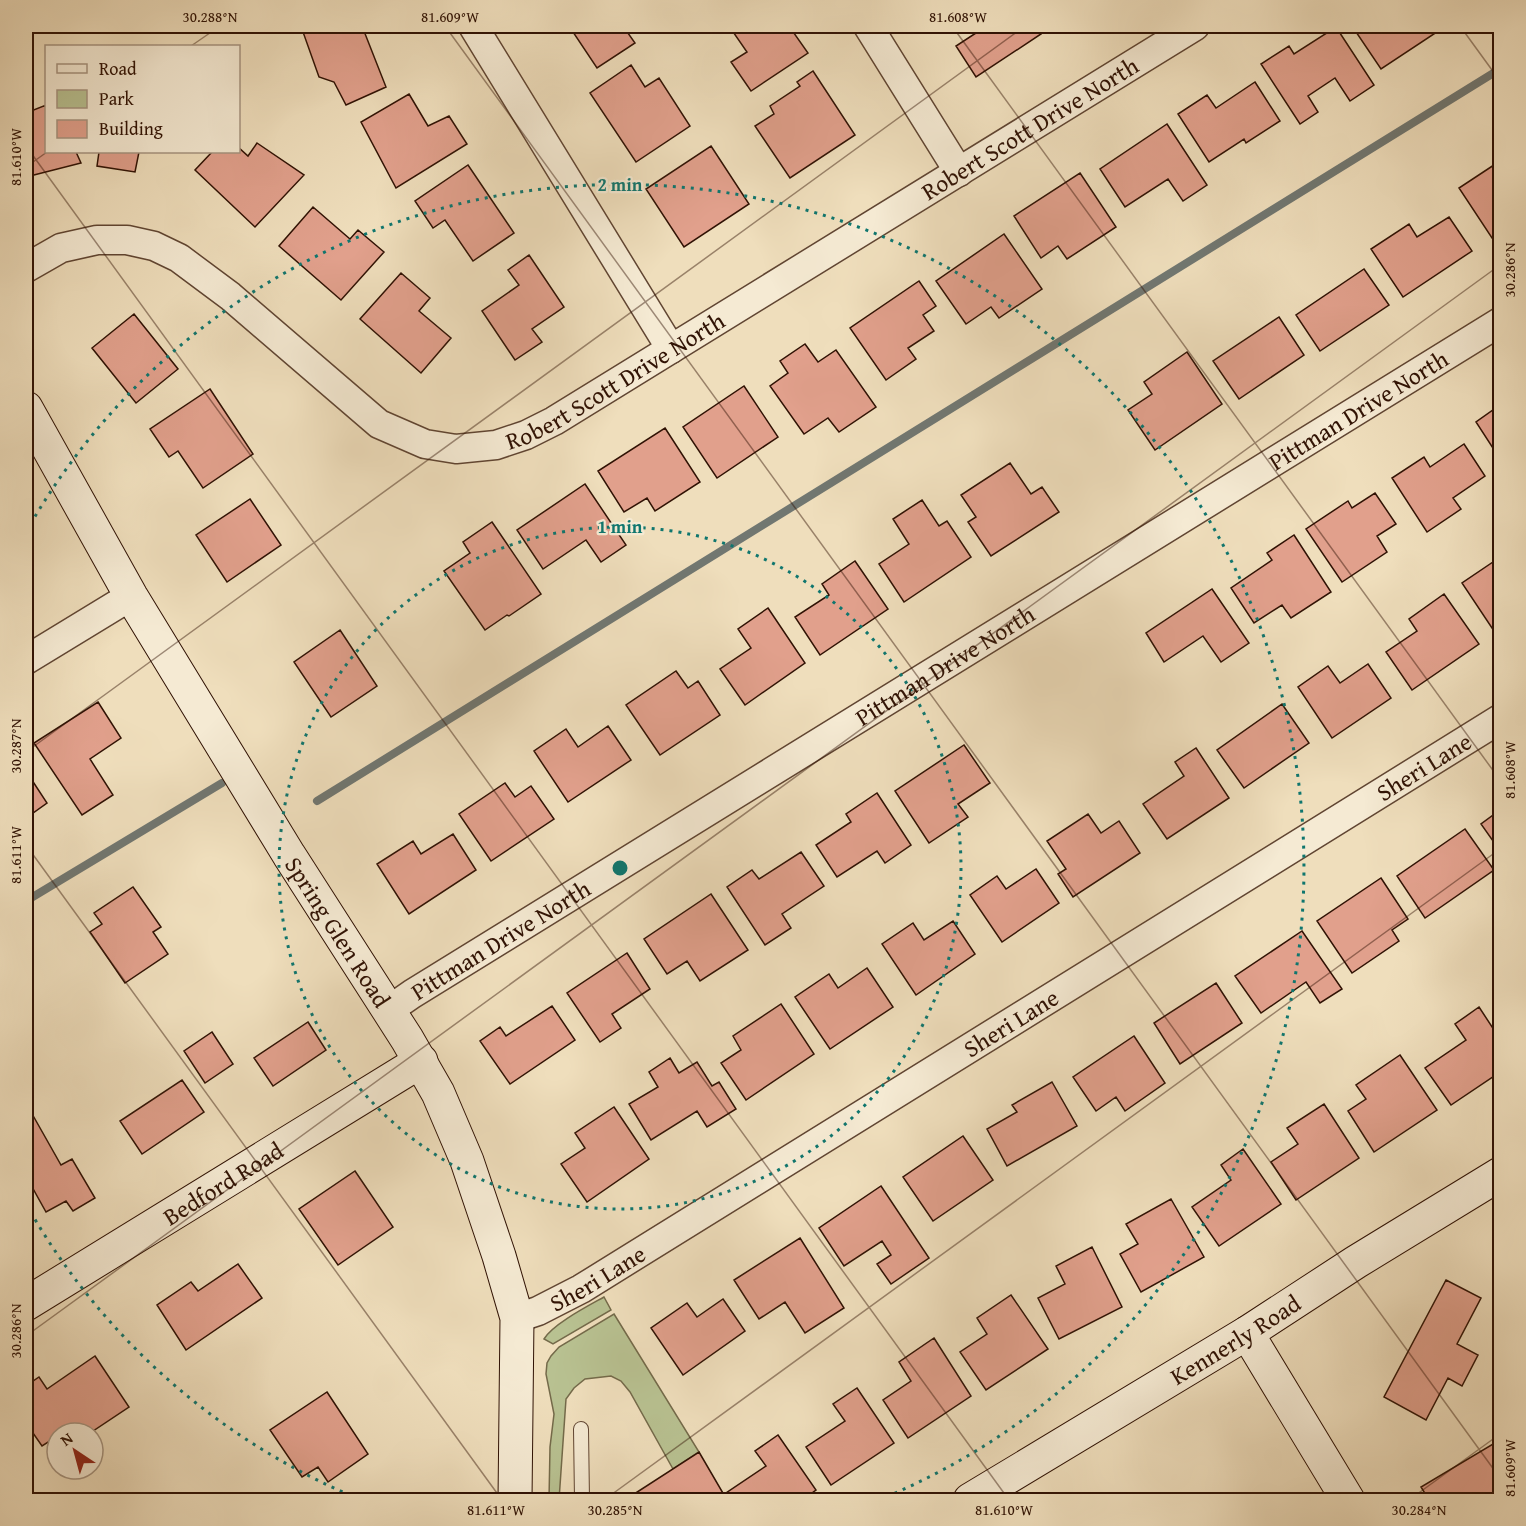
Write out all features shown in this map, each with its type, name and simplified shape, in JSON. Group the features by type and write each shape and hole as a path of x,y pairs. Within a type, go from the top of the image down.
{"street":[{"path":"473,26 670,349"},
{"path":"868,26 959,172"},
{"name":"Robert Scott Drive North","path":"26,268 61,248 97,240 127,240 154,246 179,258 230,296 379,424 425,444 456,449 496,445 554,421 1195,26"},
{"name":"Pittman Drive North","path":"390,1010 1500,322"},
{"name":"Spring Glen Road","path":"26,408 131,596 289,855 390,1010 438,1094 467,1161 517,1318 515,1500"},
{"path":"26,660 131,596"},
{"name":"Sheri Lane","path":"517,1318 538,1311 581,1290 1500,720"},
{"name":"Bedford Road","path":"26,1304 421,1061"},
{"name":"Kennerly Road","path":"970,1500 1246,1333 1356,1262 1500,1174"},
{"path":"1246,1333 1348,1500"}],"lane":[{"path":"581,1429 582,1500"}],"green space":[{"path":"604,1297 611,1310 553,1344 544,1339 563,1321"},
{"path":"614,1314 699,1452 673,1469 630,1392 621,1381 611,1376 585,1379 566,1399 559,1500 549,1500 550,1447 554,1414 546,1374 547,1363 559,1347"}],"building":[{"path":"316,26 362,26 386,87 346,105 334,82 319,77 303,32"},
{"path":"569,26 623,26 635,43 597,68"},
{"path":"729,26 789,26 808,53 751,91 731,62 747,52"},
{"path":"971,26 1036,26 1041,34 976,77 956,46 976,33"},
{"path":"1352,26 1446,26 1381,69"},
{"path":"1336,27 1374,85 1350,101 1335,78 1308,96 1318,112 1300,124 1261,64 1289,46 1294,54"},
{"path":"631,65 645,87 659,78 690,126 636,162 590,93"},
{"path":"813,71 855,135 790,178 755,126 774,114 770,106 800,86 797,82"},
{"path":"1255,82 1280,121 1246,143 1244,139 1209,162 1178,114 1207,95 1216,108"},
{"path":"409,94 428,126 449,116 467,144 396,188 361,122"},
{"path":"45,105 45,153 76,153 81,163 26,177 26,113"},
{"path":"1167,124 1207,185 1183,201 1168,179 1125,207 1100,169"},
{"path":"257,143 304,175 255,227 195,170 211,153 240,153 240,149 248,156"},
{"path":"711,146 749,204 684,247 646,189"},
{"path":"99,153 139,153 135,172 97,166"},
{"path":"1500,161 1500,232 1492,238 1459,188"},
{"path":"468,165 514,233 473,261 445,220 433,228 415,201"},
{"path":"1080,173 1116,227 1067,259 1058,246 1041,258 1014,216"},
{"path":"313,207 350,239 358,230 384,252 341,300 279,246"},
{"path":"1449,217 1472,251 1403,297 1371,249 1409,224 1417,237"},
{"path":"1004,234 1042,289 999,318 991,307 966,324 936,281"},
{"path":"529,255 564,307 532,329 542,342 515,360 482,311 519,285 508,270"},
{"path":"1364,269 1389,305 1320,351 1296,315"},
{"path":"401,273 430,298 419,311 451,338 421,373 360,319"},
{"path":"919,281 936,306 923,315 934,331 908,348 916,359 886,380 850,328"},
{"path":"134,314 178,369 136,403 92,348"},
{"path":"1279,317 1304,355 1239,399 1213,361"},
{"path":"805,344 818,362 836,350 876,407 839,432 828,418 804,434 770,386 788,373 780,361"},
{"path":"1187,352 1222,404 1155,450 1128,410 1152,394 1144,382"},
{"path":"744,386 778,437 717,478 683,427"},
{"path":"210,389 253,454 203,488 178,451 169,457 150,429"},
{"path":"1500,405 1500,459 1476,422"},
{"path":"665,428 700,482 655,511 647,498 624,512 598,471"},
{"path":"1464,444 1485,476 1453,498 1461,509 1427,532 1392,478 1424,457 1430,467"},
{"path":"1010,463 1031,494 1042,487 1059,512 991,556 968,522 976,517 961,495"},
{"path":"585,484 626,545 601,562 586,540 543,569 517,530"},
{"path":"1375,493 1396,524 1377,536 1387,552 1342,582 1306,529 1348,501 1352,508"},
{"path":"250,499 281,545 227,582 196,535"},
{"path":"922,500 939,526 947,521 971,557 904,602 879,564 909,544 893,519"},
{"path":"492,522 541,594 485,630 444,571 470,553 463,542"},
{"path":"1294,535 1331,592 1291,618 1282,605 1254,623 1231,588 1272,560 1267,553"},
{"path":"855,561 888,609 820,655 795,617 829,595 822,584"},
{"path":"1493,562 1500,573 1500,632 1496,634 1462,583"},
{"path":"1212,589 1249,643 1221,662 1203,636 1164,662 1146,633"},
{"path":"1444,594 1479,644 1412,690 1386,652 1417,631 1409,619"},
{"path":"768,608 805,663 745,705 720,669 751,648 738,629"},
{"path":"340,630 377,686 331,717 294,662"},
{"path":"1368,664 1391,698 1332,738 1298,687 1328,666 1340,683"},
{"path":"676,671 688,688 698,681 720,715 660,755 626,705"},
{"path":"98,702 121,738 90,759 113,795 82,815 34,743"},
{"path":"1282,704 1309,743 1244,788 1217,750"},
{"path":"608,726 631,760 568,802 534,751 566,729 578,747"},
{"path":"964,745 990,783 958,804 968,817 929,843 895,791"},
{"path":"1196,748 1229,798 1167,839 1143,804 1184,776 1175,762"},
{"path":"26,771 47,803 26,818"},
{"path":"505,783 515,797 531,786 554,819 491,861 459,814"},
{"path":"877,793 911,845 885,863 877,851 837,877 816,845 851,822 846,814"},
{"path":"1500,810 1500,851 1481,824"},
{"path":"1088,814 1101,833 1119,821 1140,853 1073,897 1058,874 1066,869 1047,841"},
{"path":"1465,829 1494,870 1425,918 1397,876"},
{"path":"453,834 476,870 409,914 377,864 413,841 421,854"},
{"path":"801,852 824,886 782,914 791,928 765,945 727,887 752,870 759,879"},
{"path":"1036,869 1059,903 1002,942 970,895 997,876 1006,889"},
{"path":"1381,878 1408,919 1392,930 1399,941 1352,973 1317,921"},
{"path":"133,887 161,927 153,932 168,954 125,983 90,932 102,924 94,913"},
{"path":"711,894 748,950 700,981 687,961 667,974 644,939"},
{"path":"953,921 975,954 916,995 882,944 913,923 924,940"},
{"path":"1302,931 1342,989 1320,1003 1306,982 1261,1013 1235,976"},
{"path":"627,953 650,989 612,1014 621,1028 600,1042 567,993"},
{"path":"867,968 893,1007 830,1049 795,997 829,974 838,988"},
{"path":"1216,983 1242,1023 1180,1064 1154,1023"},
{"path":"781,1004 814,1054 746,1100 721,1063 741,1050 733,1036"},
{"path":"552,1006 575,1040 510,1084 480,1041 500,1027 506,1036"},
{"path":"1479,1007 1500,1039 1500,1072 1451,1105 1425,1068 1466,1040 1455,1024"},
{"path":"308,1022 326,1050 273,1086 254,1058"},
{"path":"212,1032 233,1064 205,1083 184,1051"},
{"path":"1134,1036 1165,1083 1125,1111 1116,1097 1096,1111 1073,1077"},
{"path":"1400,1055 1437,1110 1374,1152 1348,1111 1366,1099 1356,1085"},
{"path":"670,1058 679,1073 697,1062 712,1086 719,1082 736,1109 707,1127 697,1111 651,1140 629,1104 658,1087 649,1072"},
{"path":"182,1080 204,1112 142,1154 120,1121"},
{"path":"1052,1082 1077,1126 1007,1166 987,1129 1017,1112 1012,1105"},
{"path":"1324,1104 1359,1158 1296,1200 1271,1162 1298,1144 1287,1128"},
{"path":"614,1107 649,1159 587,1202 561,1164 585,1148 575,1133"},
{"path":"31,1112 61,1165 72,1159 95,1198 73,1211 66,1201 46,1212 26,1176 26,1115"},
{"path":"963,1136 993,1180 933,1221 903,1177"},
{"path":"1243,1149 1281,1204 1219,1246 1192,1207 1231,1180 1221,1165"},
{"path":"355,1171 393,1227 338,1265 299,1209"},
{"path":"881,1186 929,1258 891,1284 877,1264 891,1255 882,1241 844,1266 819,1228"},
{"path":"1171,1199 1204,1257 1141,1292 1120,1254 1138,1244 1126,1224"},
{"path":"800,1238 844,1308 805,1333 785,1302 759,1319 734,1280"},
{"path":"1092,1247 1122,1307 1059,1339 1038,1298 1065,1284 1056,1266"},
{"path":"238,1264 262,1298 186,1350 157,1305 191,1282 198,1291"},
{"path":"1446,1280 1481,1298 1457,1344 1478,1355 1462,1386 1448,1378 1426,1420 1384,1397"},
{"path":"1011,1295 1048,1349 986,1390 960,1352 987,1334 977,1318"},
{"path":"723,1299 745,1331 683,1375 651,1328 687,1303 697,1317"},
{"path":"934,1338 971,1396 908,1438 883,1400 911,1381 899,1362"},
{"path":"95,1356 129,1407 105,1423 105,1421 45,1421 45,1444 42,1446 26,1423 26,1386 39,1377 47,1389"},
{"path":"857,1388 894,1443 831,1485 806,1447 845,1421 833,1404"},
{"path":"327,1392 368,1454 328,1482 318,1467 302,1477 270,1430"},
{"path":"778,1435 816,1490 802,1500 731,1500 726,1493 766,1466 755,1451"},
{"path":"1498,1441 1500,1445 1500,1500 1429,1500 1421,1487"},
{"path":"699,1452 727,1500 634,1500 631,1496"}],"waterway":[{"path":"317,801 1500,69"},
{"path":"26,901 222,783"}]}
